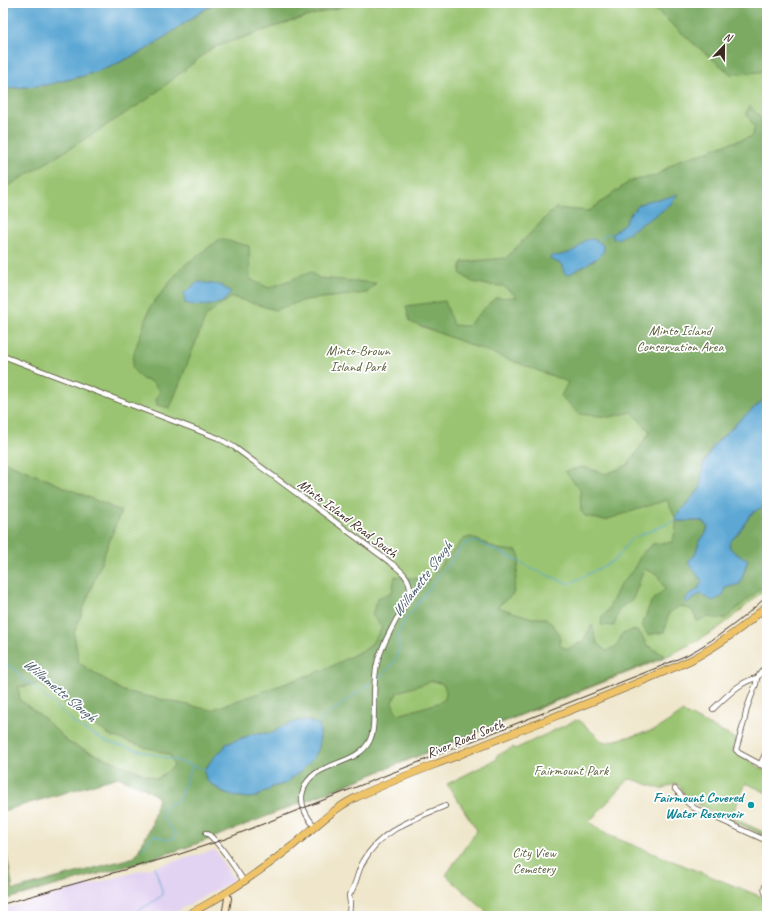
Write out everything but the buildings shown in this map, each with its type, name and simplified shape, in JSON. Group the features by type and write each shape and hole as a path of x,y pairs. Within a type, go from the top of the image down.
{"main road":[{"name":"River Road South","path":"185,916 244,881 330,814 368,792 691,660 733,634 767,605"}],"street":[{"name":"Minto Island Road South","path":"3,356 218,438 255,462 406,576 410,589 409,595 391,629 376,666 374,726 371,738 363,750 355,756 313,775 308,779 302,793 302,805 315,827"},
{"path":"767,664 757,678 736,750 767,768"},
{"path":"713,709 744,683 751,679 757,678"},
{"path":"760,765 767,750"},
{"path":"675,789 694,808 767,841"},
{"path":"349,916 349,895 353,890 358,872 363,862 374,846 397,827 445,806"},
{"path":"206,833 211,835 217,842 244,881"},
{"path":"766,894 764,888 767,882"},
{"path":"225,916 228,898 226,893"}],"shaded area":[{"path":"215,850 234,880 168,916 3,916 3,909"}],"green space":[{"name":"Minto-Brown Island Park","path":"214,3 767,3 767,397 741,419 702,521 706,533 767,504 767,587 737,614 717,629 688,646 657,661 308,800 282,807 163,774 157,779 69,743 46,720 20,700 18,687 31,685 3,663 3,89 46,85 147,49"},
{"path":"214,3 355,3 292,21 212,48 148,99 3,189 3,89 46,85 83,76 110,67 147,49"},
{"path":"648,3 767,3 767,71 732,75"},
{"name":"Minto Island Conservation Area","path":"750,106 767,125 767,397 714,445 703,465 700,489 675,517 667,500 605,520 585,516 581,511 580,490 565,471 583,467 606,474 628,465 650,432 632,412 609,417 579,414 561,396 568,382 410,322 406,306 445,301 453,325 467,326 495,298 517,297 503,286 472,282 460,273 462,262 506,258 555,208 589,211 630,181 655,176 679,160 751,137 755,128 746,113"},
{"path":"220,239 249,246 250,279 269,288 311,272 319,278 376,283 367,293 305,300 275,310 232,297 206,316 170,408 157,405 156,399 160,391 152,382 142,379 132,368 134,353 150,307 182,267"},
{"path":"3,461 121,511 74,633 79,663 123,691 211,710 326,669 369,647 382,628 372,615 378,598 392,592 395,576 428,580 463,539 471,537 497,549 517,551 520,557 513,594 497,607 532,618 546,618 560,635 560,646 568,649 583,641 592,625 597,643 606,651 617,646 622,634 634,630 640,633 647,645 665,656 210,839 131,865 3,900 3,834 13,890 135,857 151,827 158,797 144,788 118,777 3,811","holes":["433,681 443,684 446,691 445,699 441,702 405,713 399,714 395,710 392,702 398,692","40,684 72,710 111,736 170,755 174,766 157,779 69,743 46,720 20,700 18,687","304,720 309,723 313,722 320,733 319,748 313,759 287,782 272,787 260,795 248,798 226,794 212,785 206,767 218,753 224,749 226,744 253,734 273,733 281,727"]},
{"path":"767,504 767,583 725,619 708,617 697,621 692,610 680,606 669,613 664,632 648,635 642,626 651,602 665,589 657,574 644,569 633,599 620,608 614,626 601,625 602,616 607,612 620,585 633,570 642,553 653,544 672,542 676,530 676,521 702,521 708,526 706,533 699,542 695,555 689,564 702,581 698,589 688,596 688,603 700,594 740,584 748,560 733,551 729,546 730,542 751,514"},
{"path":"683,712 736,739 733,751 767,771 767,793 746,783 731,817 767,834 767,837 693,802 677,784 661,789 629,779 589,822 608,835 767,899 767,916 491,916 446,875 477,830 447,784 497,759 496,756 514,747 515,749 576,720 579,720 604,743 655,730"}],"water":[{"path":"214,3 147,49 110,67 83,76 46,85 3,89 3,4"},
{"path":"678,194 671,204 665,209 620,238 613,239 612,234 624,224 630,214 639,205 647,201 666,198"},
{"path":"594,239 603,245 604,251 599,257 568,275 564,273 563,265 550,259 551,256 566,254 574,251 585,240"},
{"path":"199,282 220,285 231,292 225,300 216,304 200,306 185,303 184,293"},
{"path":"767,397 767,504 751,514 730,542 729,546 735,553 748,559 740,584 725,588 723,596 713,601 700,594 688,603 685,601 688,596 698,589 702,581 689,564 689,560 695,555 699,542 706,533 708,526 702,521 676,521 675,517 700,489 703,465 714,445"},
{"path":"298,721 319,725 319,748 313,759 300,772 284,784 272,787 257,797 248,798 226,794 207,781 204,772 211,760 223,749 226,744 253,734 273,733 281,727"}],"waterway":[{"path":"599,242 606,234 612,234"},
{"name":"Willamette Slough","path":"377,679 388,670 396,659 399,648 398,635 403,623 464,545 472,541 480,543 519,561 532,569 569,584 615,560 631,539 676,520"},
{"name":"Willamette Slough","path":"3,663 15,669 22,679 31,684 78,726 107,742 191,765"},
{"name":"Willamette Slough","path":"318,726 323,718 372,682"},
{"path":"143,850 147,842 155,835 167,840 175,838 176,834 163,818 163,810 165,805 179,799 192,766 206,769"},
{"path":"132,914 153,902 162,894 155,867"}],"railway":[{"path":"3,904 180,854 225,839 659,667 687,655 719,635 739,621 767,596"}],"place":[{"name":"Fairmount Covered Water Reservoir","path":"751,805"}],"park label":[{"name":"Fairmount Park","path":"571,770"},
{"name":"City View Cemetery","path":"534,860"}]}
